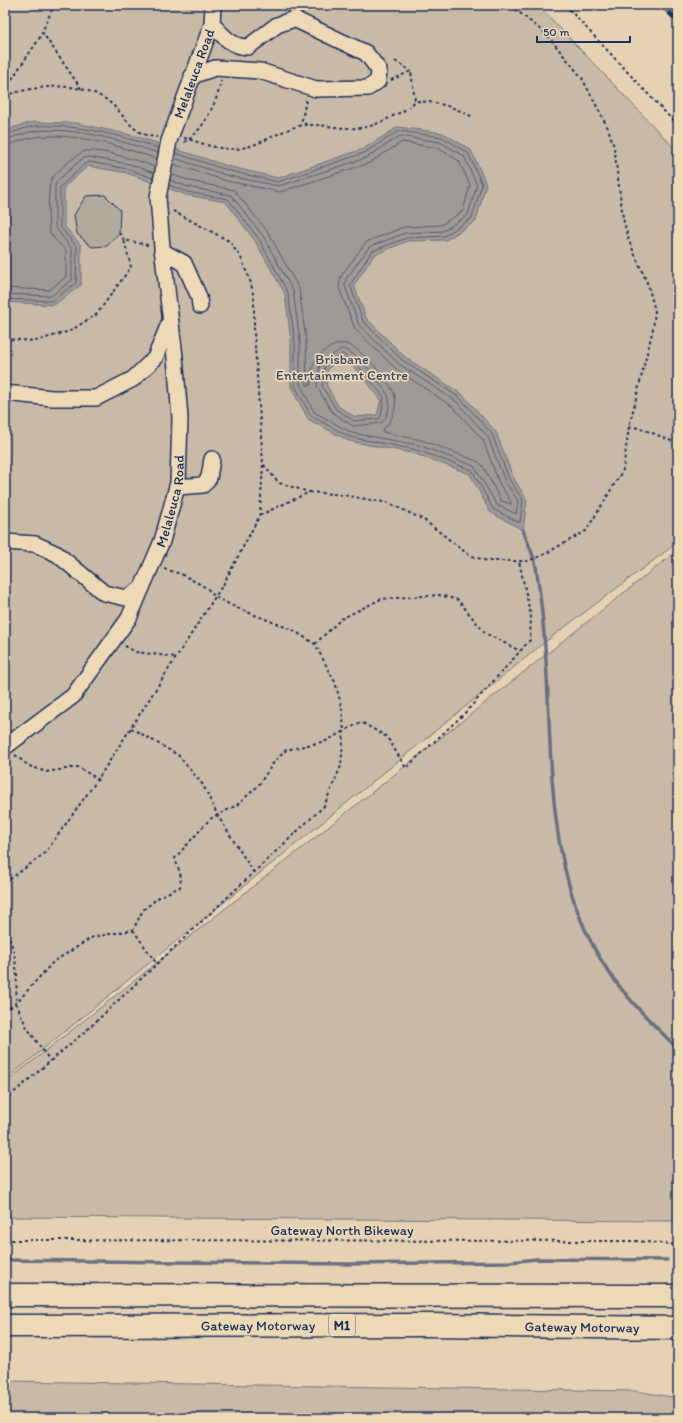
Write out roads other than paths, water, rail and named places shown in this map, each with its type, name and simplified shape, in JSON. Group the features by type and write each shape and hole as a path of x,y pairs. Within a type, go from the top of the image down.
{"highway":[{"name":"M1","path":"5,1295 678,1296"},
{"name":"Gateway Motorway","path":"5,1326 427,1325 678,1328"}],"street":[{"name":"Melaleuca Road","path":"6,746 73,696 129,618 162,541 177,487 180,418 158,197 192,76 212,24 213,5"},
{"path":"192,76 215,68 260,71 313,88 368,88 378,81 379,70 366,53 294,19 277,25 248,47 239,47 225,38 212,24"},
{"path":"247,70 248,47"},
{"path":"162,249 184,263 199,297 200,306"},
{"path":"5,393 52,398 96,398 133,379 155,358 171,320"},
{"path":"177,487 202,485 209,478 212,458"},
{"path":"5,542 35,544 57,554 104,593 126,598 141,589"}],"water":[{"path":"33,122 76,123 135,136 231,167 278,178 363,149 398,127 443,133 471,150 486,184 476,221 446,240 408,241 374,255 354,285 366,318 405,357 463,395 496,432 513,477 527,500 523,530 490,512 470,474 416,454 349,441 308,419 291,387 291,341 285,294 255,241 226,202 186,195 127,173 88,166 64,187 64,226 81,245 81,285 54,305 5,302 5,130","holes":["343,358 360,373 381,400 377,415 355,417 338,406 326,384 328,368"]}],"waterway":[{"path":"523,530 535,562 541,599 551,769 560,843 567,878 578,913 593,946 613,978 636,1006 678,1049"},
{"path":"5,1260 348,1264 510,1262 536,1259 667,1260"}],"railway":[{"path":"662,5 678,22"},
{"path":"671,5 678,12"}],"park label":[{"name":"Brisbane Entertainment Centre","path":"342,368"}]}
